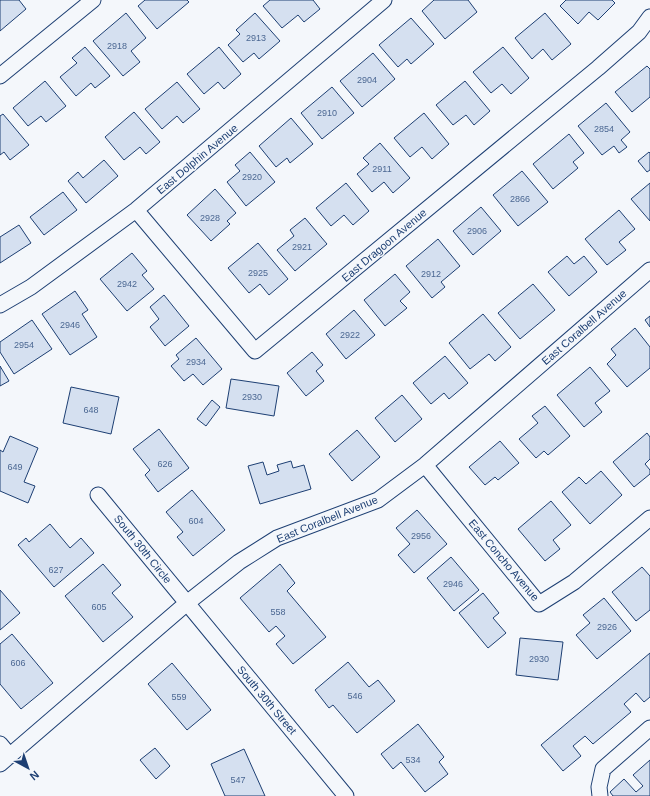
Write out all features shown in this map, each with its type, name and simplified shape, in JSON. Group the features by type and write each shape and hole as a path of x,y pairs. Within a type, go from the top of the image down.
{"street":[{"path":"0,76 93,0"},
{"name":"East Dolphin Avenue","path":"0,305 31,287 136,210 384,0"},
{"name":"East Dragoon Avenue","path":"136,210 255,351 598,68 639,32 650,17"},
{"name":"East Coralbell Avenue","path":"5,760 187,603 240,562 277,538 378,500 425,465 650,270"},
{"name":"East Concho Avenue","path":"425,465 539,604 574,582 650,518"},
{"name":"South 30th Circle","path":"98,495 187,603"},
{"name":"South 30th Street","path":"187,603 346,796"},
{"path":"600,796 599,787 603,769 650,728"},
{"path":"0,744 5,760"}],"building":[{"path":"0,0 19,0 26,9 0,31"},
{"path":"145,0 187,0 189,2 157,29 138,6"},
{"path":"270,0 313,0 320,9 304,22 298,15 282,28 263,6"},
{"path":"434,0 468,0 477,12 445,39 422,11"},
{"path":"566,0 612,0 615,3 598,20 589,12 578,24 560,6"},
{"path":"126,13 146,38 131,51 140,62 123,76 93,41"},
{"path":"255,13 280,41 259,59 254,53 243,62 228,45 240,34 236,30"},
{"path":"545,13 571,44 552,60 543,49 532,59 515,38"},
{"path":"411,18 434,44 411,64 407,59 398,67 379,45"},
{"path":"85,47 110,76 95,88 91,83 76,96 60,77 77,63 72,58"},
{"path":"219,47 241,74 224,89 218,82 204,94 187,74"},
{"path":"503,47 529,78 511,94 502,84 491,93 473,72"},
{"path":"373,53 395,79 362,107 340,81"},
{"path":"647,66 650,69 650,97 632,112 615,92"},
{"path":"45,81 66,106 46,122 41,116 28,126 13,108"},
{"path":"465,81 490,111 474,125 466,115 453,125 436,105"},
{"path":"177,82 200,109 183,123 177,116 162,129 145,109"},
{"path":"332,87 354,113 322,139 301,113"},
{"path":"606,103 630,132 621,140 627,147 619,153 614,146 602,155 578,126"},
{"path":"134,112 160,142 146,154 140,147 124,160 105,137"},
{"path":"424,113 449,144 432,159 422,147 410,157 394,138"},
{"path":"3,114 29,145 10,160 4,152 0,155 0,116"},
{"path":"291,118 313,144 290,163 287,158 276,167 259,146"},
{"path":"569,134 584,153 573,162 578,168 553,189 533,164"},
{"path":"380,143 410,178 393,193 384,182 372,192 357,174 369,164 363,158"},
{"path":"250,152 275,182 246,206 227,182 240,171 235,165"},
{"path":"649,152 650,170 647,172 638,161"},
{"path":"104,160 118,176 86,203 68,181 78,172 83,178"},
{"path":"522,171 548,202 518,226 493,195"},
{"path":"346,183 369,211 353,225 344,215 331,226 316,208"},
{"path":"650,183 650,221 631,199"},
{"path":"215,189 236,213 227,221 230,224 211,241 187,215"},
{"path":"63,192 77,210 44,235 30,217"},
{"path":"481,207 501,231 473,255 453,231"},
{"path":"619,210 635,229 619,242 626,250 607,265 585,239"},
{"path":"305,218 327,244 295,271 277,250 294,236 290,230"},
{"path":"19,225 31,243 0,263 0,237"},
{"path":"438,239 460,266 441,282 445,287 432,298 406,266"},
{"path":"258,243 288,279 269,295 260,284 249,293 228,268"},
{"path":"132,253 147,271 142,275 154,289 127,311 100,279"},
{"path":"567,256 574,264 584,256 597,272 569,296 548,272"},
{"path":"395,274 410,292 400,301 407,308 385,326 364,300"},
{"path":"533,284 555,310 520,339 498,313"},
{"path":"75,291 88,310 82,314 97,337 70,355 42,314"},
{"path":"164,295 189,326 165,346 150,327 159,319 150,307"},
{"path":"354,310 375,335 346,359 326,334"},
{"path":"483,314 511,347 495,361 489,354 470,369 449,343"},
{"path":"650,316 650,327 645,320"},
{"path":"32,320 52,349 14,374 0,352 0,342"},
{"path":"635,328 650,347 650,368 627,387 607,364 616,355 611,349"},
{"path":"196,338 222,369 203,385 193,374 184,381 171,366 179,359 176,355"},
{"path":"312,352 323,365 316,371 324,381 306,396 287,373"},
{"path":"445,356 468,383 449,399 444,393 431,404 413,383"},
{"path":"0,366 9,381 0,386"},
{"path":"590,367 610,391 595,403 602,412 584,427 557,395"},
{"path":"231,379 279,386 274,416 226,408"},
{"path":"71,387 119,397 111,434 63,423"},
{"path":"402,395 422,419 395,442 375,418"},
{"path":"212,400 220,407 206,426 197,419"},
{"path":"545,406 570,436 548,455 544,451 536,458 519,439 538,423 532,416"},
{"path":"159,429 189,468 158,492 145,475 150,470 133,449"},
{"path":"357,430 380,457 352,481 329,454"},
{"path":"647,433 650,437 650,459 645,464 650,470 650,474 634,487 613,462"},
{"path":"10,436 38,448 24,482 35,486 28,503 0,491 0,450 3,452"},
{"path":"500,441 519,463 498,480 495,477 485,485 469,467"},
{"path":"291,461 293,468 304,465 311,489 260,504 248,466 263,462 267,475 279,471 277,465"},
{"path":"601,471 622,495 590,524 562,492 579,477 586,484"},
{"path":"192,490 225,530 193,556 177,537 183,532 166,512"},
{"path":"551,501 571,525 553,540 560,549 545,561 518,529"},
{"path":"417,510 447,544 414,573 398,555 410,544 396,528"},
{"path":"50,524 70,548 81,538 94,553 54,587 18,545 26,538 29,542"},
{"path":"451,557 479,590 454,611 427,578"},
{"path":"103,564 121,585 112,593 133,617 103,642 65,596"},
{"path":"280,564 295,583 287,591 326,637 293,664 276,644 285,636 276,626 269,632 240,598"},
{"path":"642,567 650,576 650,610 636,621 612,592"},
{"path":"0,590 20,613 0,630"},
{"path":"483,593 499,613 493,618 506,633 488,648 459,613"},
{"path":"604,598 631,631 597,659 576,635 590,623 583,615"},
{"path":"12,634 53,683 21,709 0,684 0,644"},
{"path":"520,638 563,642 558,680 516,675"},
{"path":"650,653 650,697 644,702 636,693 624,704 631,712 593,744 585,736 573,746 581,756 563,771 541,745"},
{"path":"348,662 369,687 378,680 395,701 357,733 333,705 329,708 315,690"},
{"path":"172,663 211,710 187,730 148,684"},
{"path":"418,724 444,757 439,762 448,774 425,792 401,762 393,769 381,754"},
{"path":"155,748 170,766 156,779 140,760"},
{"path":"244,749 265,796 225,796 211,764"},
{"path":"650,760 650,796 613,796 610,792 624,779 636,792 643,786 633,775"}]}
